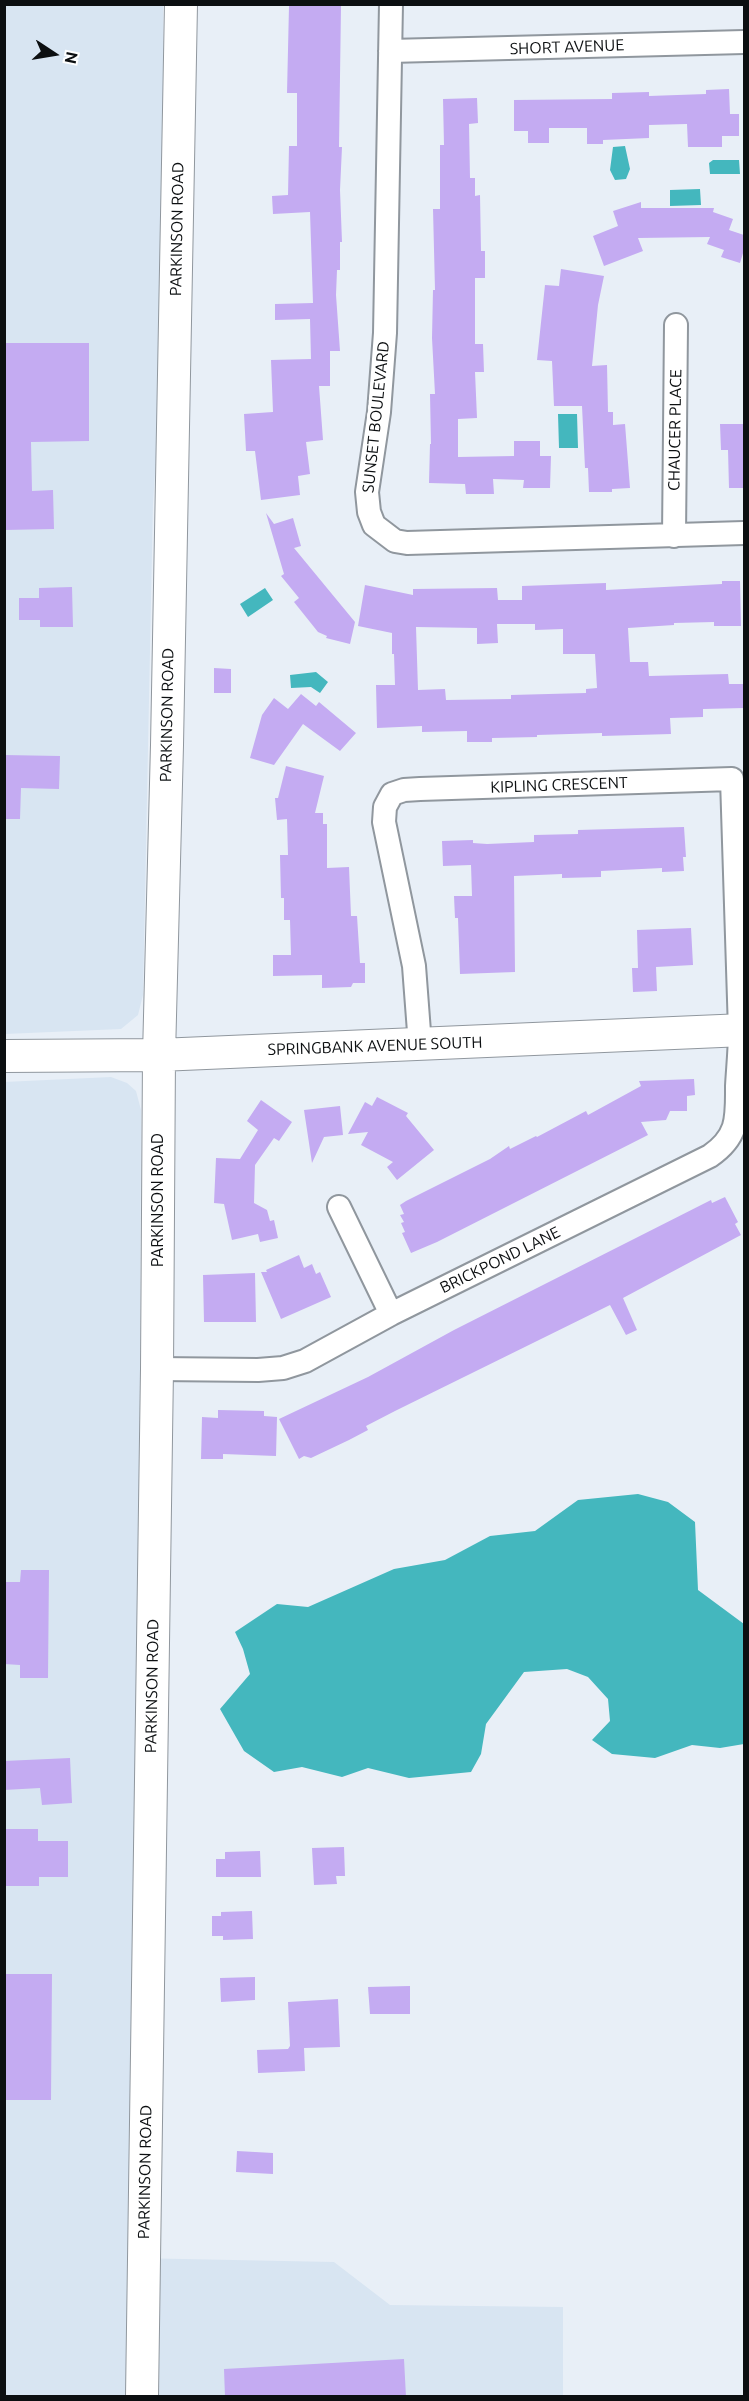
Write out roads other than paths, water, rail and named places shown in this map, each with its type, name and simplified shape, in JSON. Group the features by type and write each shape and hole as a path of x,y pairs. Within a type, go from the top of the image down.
{"main road":[{"name":"PARKINSON ROAD","path":"142,2397 157,1370 159,1055 167,768 181,4"},
{"name":"SPRINGBANK AVENUE SOUTH","path":"4,1056 159,1055 742,1030"}],"street":[{"name":"SUNSET BOULEVARD","path":"391,4 385,333 379,412 367,492 369,512 374,525 394,541 407,543 744,533"},
{"name":"SHORT AVENUE","path":"390,51 744,42"},
{"name":"CHAUCER PLACE","path":"674,536 676,325"},
{"name":"KIPLING CRESCENT","path":"420,1044 414,966 384,822 385,807 392,794 423,788 732,779 742,1030"},
{"name":"BRICKPOND LANE","path":"157,1370 251,1371 283,1368 310,1359 391,1314 713,1154 734,1130 738,1114 742,1030"},
{"path":"339,1207 391,1314"}],"water":[{"path":"625,146 630,169 626,179 615,180 610,170 613,147"},
{"path":"713,160 739,160 740,174 710,174 709,163"},
{"path":"700,189 701,205 670,206 670,190"},
{"path":"558,414 577,414 578,448 559,448"},
{"path":"265,588 273,600 248,617 240,604"},
{"path":"316,672 328,682 320,693 311,687 291,688 290,675"},
{"path":"638,1494 668,1502 695,1522 698,1590 744,1624 744,1744 720,1748 692,1745 655,1758 612,1754 592,1740 610,1721 608,1699 588,1677 567,1669 524,1672 486,1724 481,1754 471,1772 409,1778 368,1768 342,1777 302,1767 274,1772 244,1751 220,1709 250,1674 243,1649 235,1632 277,1604 308,1607 394,1569 445,1560 490,1536 535,1531 578,1500"}]}
